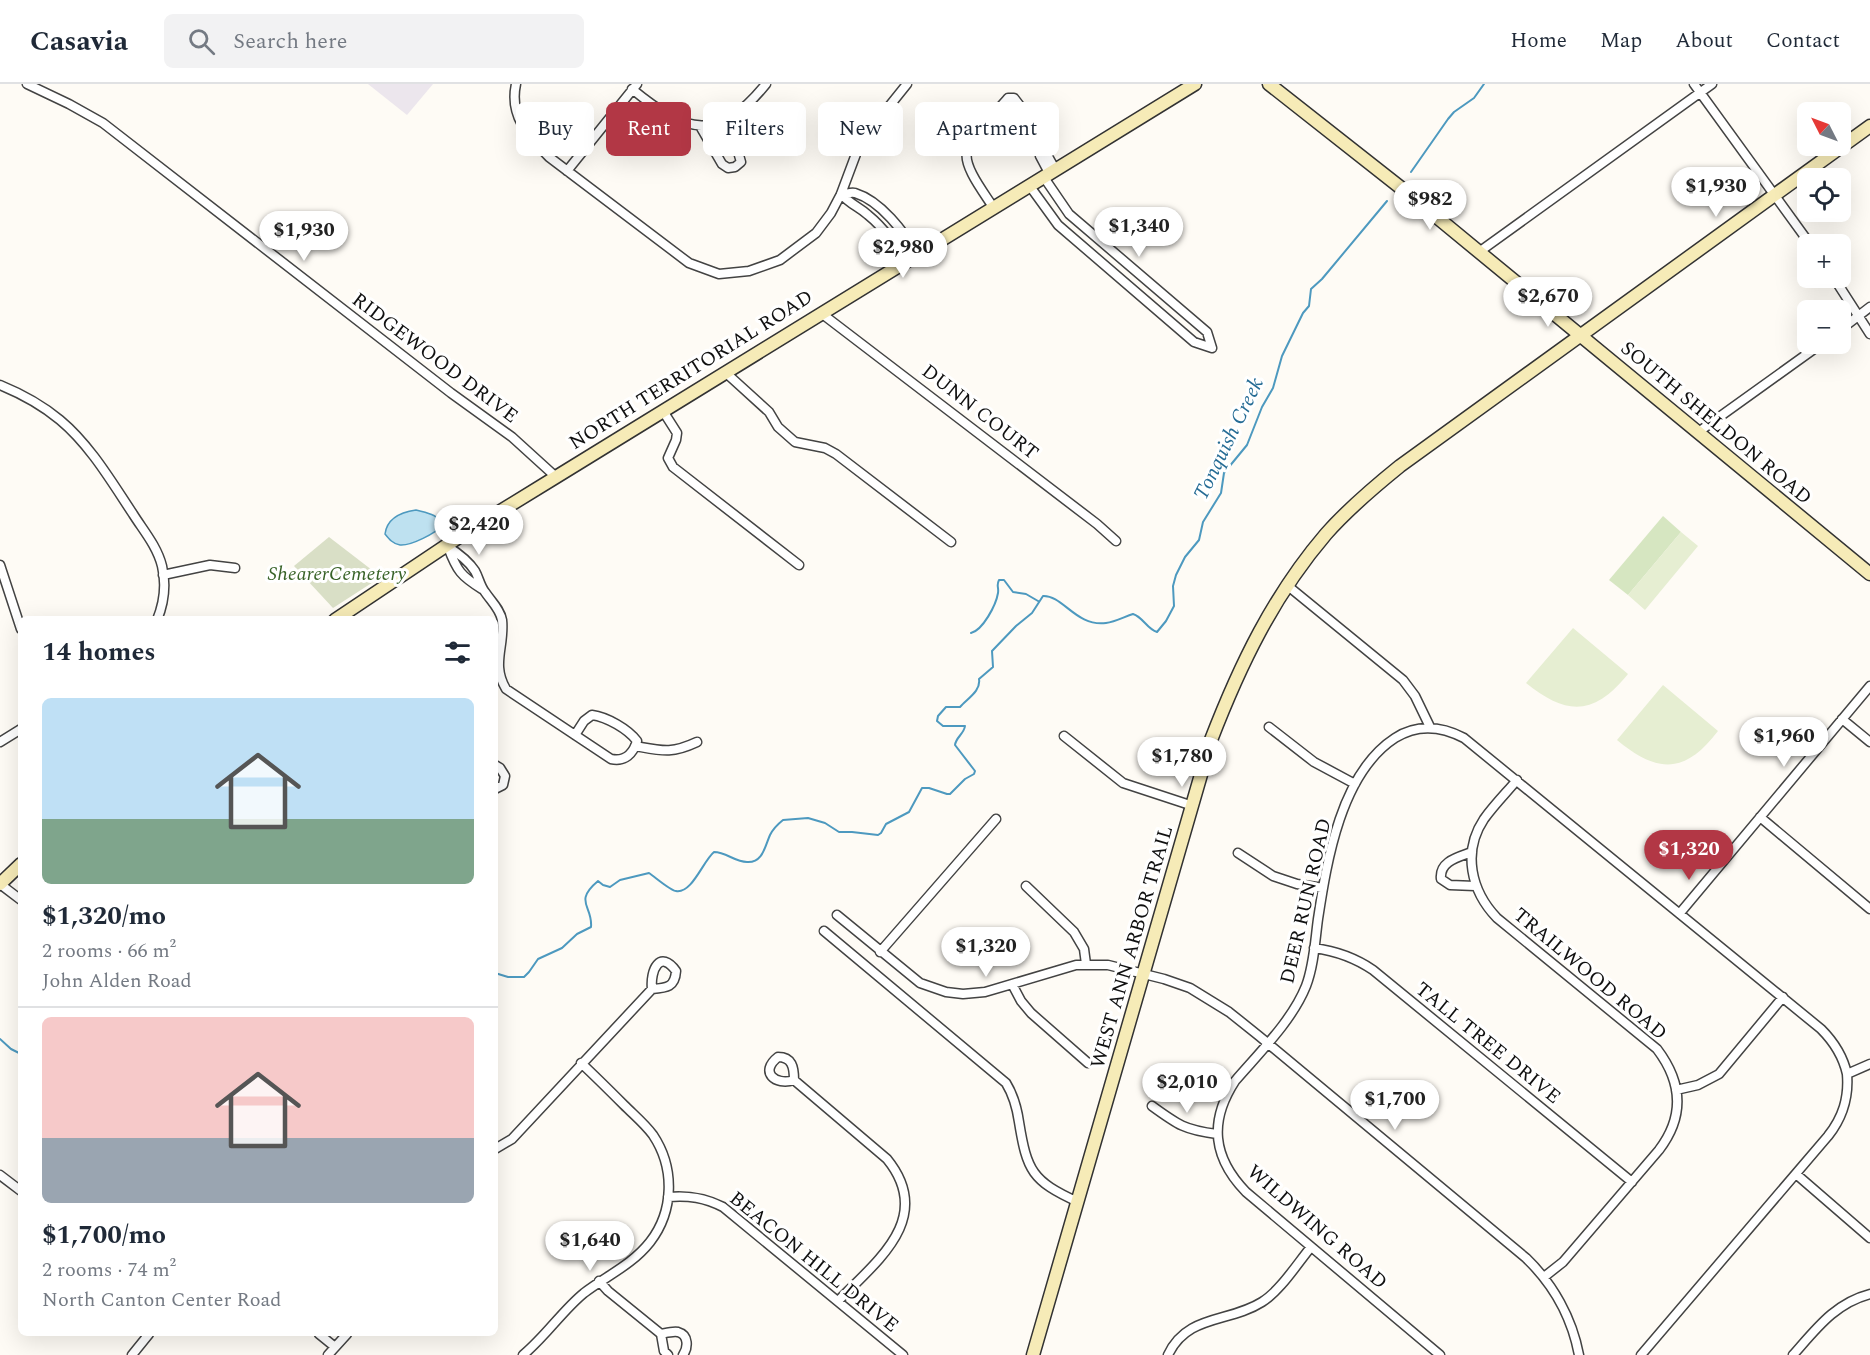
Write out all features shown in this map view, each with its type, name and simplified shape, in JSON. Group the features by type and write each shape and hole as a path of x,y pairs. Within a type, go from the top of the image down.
{"main road":[{"name":"NORTH TERRITORIAL ROAD","path":"340,616 556,477 1195,84"},
{"name":"SOUTH SHELDON ROAD","path":"1269,84 1399,186 1870,574"},
{"name":"WEST ANN ARBOR TRAIL","path":"1033,1355 1211,740 1236,676 1261,628 1288,586 1327,534 1377,484 1870,126"},
{"path":"0,884 18,867"}],"street":[{"name":"RIDGEWOOD DRIVE","path":"27,84 103,123 512,437 556,477"},
{"path":"516,84 514,105 517,117 535,143 567,171 689,263 719,274 749,272 780,260 816,233 831,213 841,194 860,146 907,84"},
{"path":"751,102 766,84"},
{"path":"1694,84 1803,234"},
{"path":"1479,252 1712,84"},
{"path":"567,171 634,87 670,117 703,125"},
{"path":"993,207 971,171 967,160 967,150 1008,98 1014,98 1024,111 1042,151 1040,156 1069,214 1207,332 1212,348 1194,342 1058,225 1029,185"},
{"path":"700,126 703,131"},
{"path":"717,156 722,164 728,168 741,162 739,156"},
{"path":"841,194 854,192 884,211 908,239 917,254"},
{"path":"841,194 850,204 867,213 885,230 905,261"},
{"path":"1076,240 1085,229"},
{"path":"1120,279 1130,268"},
{"path":"1840,288 1870,334"},
{"path":"1851,321 1870,307"},
{"name":"DUNN COURT","path":"822,313 1088,517 1116,541"},
{"path":"1697,433 1807,354"},
{"path":"725,372 769,412 778,427 795,442 825,448 836,454 951,542"},
{"path":"0,385 45,408 85,445 154,546 160,559 164,575 164,595 158,616"},
{"path":"663,411 677,433 668,458 673,467 799,565"},
{"path":"447,546 464,557 502,619 498,668 500,680 506,689 601,754 611,759 619,761 629,756 637,741 633,736 601,717 592,715 584,721 575,735"},
{"path":"164,575 210,565 235,568"},
{"path":"0,566 18,619"},
{"path":"1288,586 1403,680 1415,696 1430,727 1464,738 1517,780 1783,997 1830,1038 1841,1056 1847,1074 1848,1096 1841,1117 1828,1136 1641,1355"},
{"path":"1680,913 1870,686"},
{"path":"1842,719 1870,742"},
{"path":"1269,727 1314,762 1354,784"},
{"name":"DEER RUN ROAD","path":"1267,1043 1292,1013 1309,976 1323,888 1336,834 1354,784 1368,763 1390,742 1409,731 1430,727"},
{"path":"0,742 18,731"},
{"path":"1065,736 1123,783 1193,806"},
{"path":"635,746 665,752 697,742"},
{"path":"498,767 505,776 503,785 498,788"},
{"name":"TRAILWOOD ROAD","path":"1517,780 1477,832 1471,865 1475,886 1497,918 1657,1049 1670,1068 1676,1090"},
{"path":"1760,817 1870,909"},
{"path":"880,952 996,819"},
{"path":"1472,852 1443,866 1441,879 1450,885 1475,886"},
{"path":"1238,853 1273,876 1298,884 1323,888"},
{"path":"0,884 18,898"},
{"path":"1026,886 1074,932 1084,949 1086,964"},
{"path":"837,915 920,982 946,992 976,993 1086,964 1108,965 1144,973 1205,996 1229,1012 1509,1242 1544,1277 1564,1311 1580,1355"},
{"path":"824,931 1005,1083 1014,1096 1023,1149 1032,1171 1055,1192 1078,1202"},
{"name":"TALL TREE DRIVE","path":"1314,948 1346,955 1373,969 1632,1182"},
{"path":"1012,984 1031,1013 1088,1063"},
{"path":"498,1147 512,1139 652,989"},
{"path":"1544,1277 1563,1262 1659,1150 1670,1134 1677,1111 1676,1090 1698,1085 1719,1074 1783,997"},
{"name":"WILDWING ROAD","path":"1267,1043 1227,1093 1219,1115 1217,1134 1224,1161 1236,1182 1440,1355"},
{"path":"523,1355 537,1343 570,1305 599,1281 630,1262 650,1243 663,1219 668,1197 669,1180 666,1166 654,1136 581,1064"},
{"path":"1847,1074 1870,1064"},
{"path":"794,1080 887,1159 898,1175 904,1194 903,1217 895,1240 838,1302"},
{"path":"1152,1106 1184,1128 1217,1134"},
{"path":"1796,1174 1870,1238"},
{"path":"0,1175 18,1189"},
{"name":"BEACON HILL DRIVE","path":"668,1197 696,1197 723,1207 903,1355"},
{"path":"1168,1355 1178,1340 1196,1325 1261,1303 1273,1293 1311,1247"},
{"path":"599,1281 661,1334 664,1351 668,1355"},
{"path":"1793,1355 1823,1321 1837,1309 1870,1294"},
{"path":"661,1334 678,1332 684,1336 687,1342 686,1350 682,1355"},
{"path":"132,1355 147,1336"},
{"path":"321,1336 335,1347"},
{"path":"328,1355 345,1336"}],"shaded area":[{"path":"368,84 433,84 407,115"}],"green space":[{"path":"1663,516 1681,532 1628,595 1609,580"},
{"path":"1681,532 1698,546 1645,610 1628,595"},
{"name":"ShearerCemetery","path":"329,537 381,577 333,608 294,566"},
{"path":"1573,628 1628,674 1603,698 1580,707 1567,706 1554,701 1526,683"},
{"path":"1663,685 1718,731 1694,755 1682,762 1670,764 1645,759 1617,740"}],"water":[{"path":"416,510 435,516 443,525 417,541 405,545 393,542 385,534 386,528 401,514"}],"waterway":[{"name":"Tonquish Creek","path":"1411,172 1448,119 1474,98 1484,84"},
{"name":"Tonquish Creek","path":"498,974 508,977 524,977 538,959 562,948 577,934 591,927 585,899 598,881 610,887 620,880 649,873 671,889 682,891 692,882 714,852 743,862 757,860 763,853 770,835 783,820 808,818 825,823 839,832 878,835 886,824 909,812 922,788 950,794 975,771 955,745 965,726 943,726 937,721 938,716 946,707 960,707 973,694 978,687 979,679 993,667 992,651 1032,613 1043,596 1057,600 1086,620 1106,623 1133,614 1157,632 1174,606 1173,586 1176,575 1185,557 1199,540 1203,522 1221,493 1224,473 1247,445 1262,407 1273,388 1282,356 1303,313 1309,306 1311,289 1387,201"},
{"path":"971,633 980,627 992,610 998,593 999,580 1004,580 1013,592 1026,594 1038,601"},
{"name":"Tonquish Creek","path":"0,1039 18,1052"}]}
